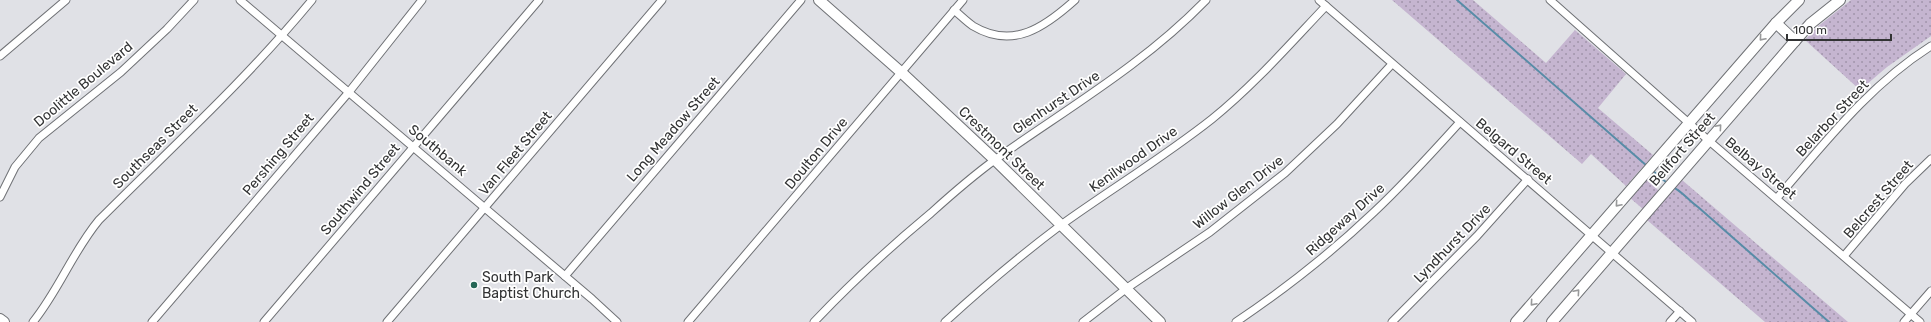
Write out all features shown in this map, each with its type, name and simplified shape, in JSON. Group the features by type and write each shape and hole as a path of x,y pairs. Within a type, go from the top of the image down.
{"main road":[{"name":"Crestmont Street","path":"819,0 902,73 995,160 1160,322"},
{"name":"Bellfort Street","path":"1516,322 1776,23 1799,0"},
{"name":"Bellfort Street","path":"1552,322 1795,40 1810,24 1836,1"},
{"path":"1776,23 1795,40"},
{"path":"0,318 4,322"}],"street":[{"path":"0,56 66,0"},
{"name":"Doolittle Boulevard","path":"0,197 15,167 39,138 121,72 167,29 194,0"},
{"name":"Southbank","path":"240,0 283,34 348,92 617,322"},
{"name":"Southseas Street","path":"33,322 49,300 86,236 99,220 237,83 283,34 312,0"},
{"name":"Pershing Street","path":"152,322 348,92 422,0"},
{"name":"Southwind Street","path":"264,322 538,0"},
{"name":"Van Fleet Street","path":"387,322 662,0"},
{"name":"Long Meadow Street","path":"565,276 801,0"},
{"name":"Doulton Drive","path":"688,322 963,0"},
{"path":"954,10 973,25 985,32 1013,35 1028,32 1044,26 1075,0"},
{"name":"Glenhurst Drive","path":"814,322 891,247 995,160 1132,66 1181,24 1206,0"},
{"name":"Belgard Street","path":"1319,0 1692,322"},
{"name":"Belbay Street","path":"1550,0 1708,140 1920,322"},
{"name":"Kenilwood Drive","path":"945,322 969,300 1061,225 1146,168 1212,118 1272,64 1326,6"},
{"name":"Belarbor Street","path":"1777,198 1852,111 1890,76 1931,46"},
{"name":"Willow Glen Drive","path":"1083,322 1127,288 1210,232 1285,173 1337,124 1392,64"},
{"name":"Ridgeway Drive","path":"1236,322 1298,278 1351,234 1394,193 1460,122"},
{"name":"Belcrest Street","path":"1844,256 1905,184 1931,159"},
{"name":"Lyndhurst Drive","path":"1392,322 1478,236 1528,179"},
{"path":"1904,322 1931,291"},
{"path":"1670,322 1680,311"}],"shaded area":[{"path":"1392,0 1473,0 1546,63 1575,30 1626,74 1598,108 1653,155 1626,186 1591,154 1582,164"},
{"path":"1851,0 1931,0 1931,36 1887,67 1860,90 1805,40 1816,28"},
{"path":"1645,178 1659,191 1644,210 1629,197"},
{"path":"1682,180 1848,322 1765,322 1647,220"}],"waterway":[{"path":"1457,0 1647,166"},
{"path":"1652,170 1667,183"},
{"path":"1672,187 1682,193 1829,322"}],"place":[{"name":"South Park Baptist Church","path":"474,285"}]}
